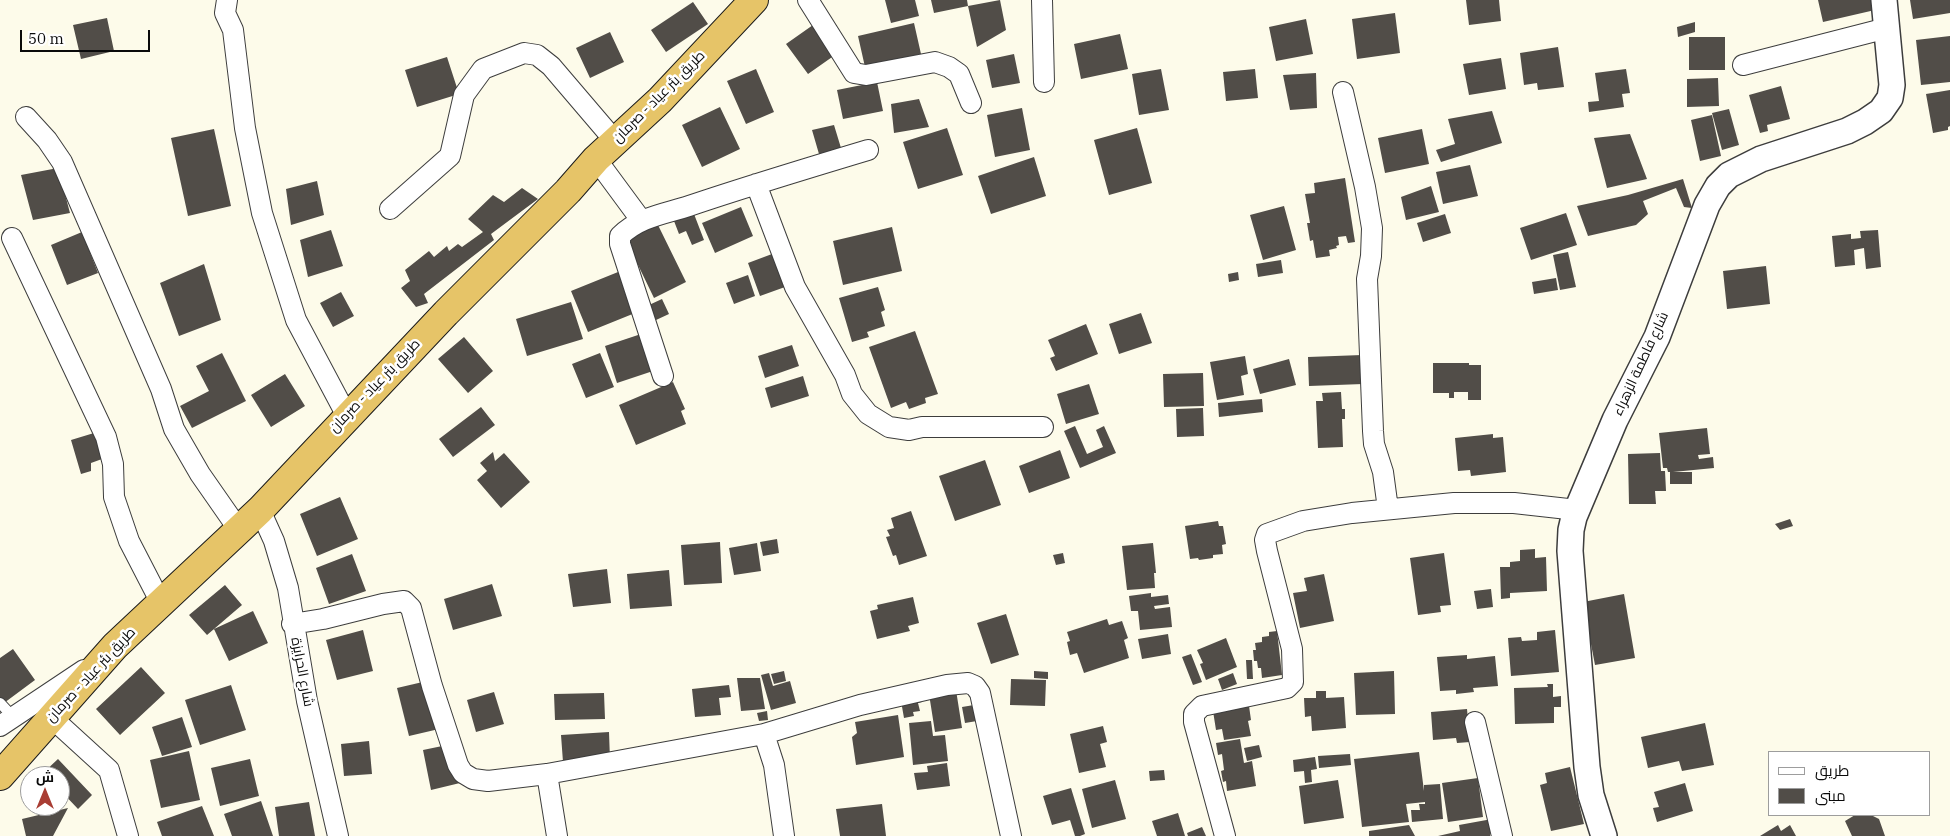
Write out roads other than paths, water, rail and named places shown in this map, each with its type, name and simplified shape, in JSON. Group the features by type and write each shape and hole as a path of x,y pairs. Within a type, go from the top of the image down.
{"highway":[{"name":"طريق بئر عياد - صرمان","path":"0,776 115,646 260,510 446,313 568,191 605,150 660,100 754,0"}],"street":[{"path":"227,0 225,13 232,30 245,128 262,213 296,320 347,416"},
{"path":"808,0 854,74 866,75 935,62 949,67 959,74 971,103"},
{"path":"1042,0 1044,82"},
{"name":"شارع فاطمة الزهراء","path":"1604,836 1591,795 1587,767 1575,628 1570,551 1571,530 1576,510 1615,420 1657,337 1707,205 1718,186 1729,175 1761,159 1847,131 1881,111 1890,98 1892,85 1884,0"},
{"path":"1743,64 1887,28"},
{"path":"390,209 450,156 464,95 483,69 524,53 537,55 551,66 605,150 641,220"},
{"path":"1343,92 1365,187 1372,228 1371,256 1367,279 1373,431 1374,444 1383,472 1388,509"},
{"path":"26,116 47,140 62,162 161,388 174,429 200,474 239,530"},
{"path":"663,376 620,244 620,236 641,220 868,150"},
{"path":"756,184 795,288 845,375 852,394 868,414 889,427 908,430 922,427 1042,427"},
{"path":"12,238 106,437 113,464 114,497 129,541 161,603"},
{"path":"1226,836 1194,722 1194,714 1202,706 1287,688 1293,682 1292,649 1267,551 1265,540 1267,534 1303,521 1352,513 1454,503 1514,503 1576,510"},
{"name":"شارع الحرايزة","path":"260,510 274,541 288,588 292,624 318,752 338,836"},
{"path":"292,624 404,601 411,608 432,686 458,765 463,774 473,779 488,781 547,774 764,734 881,700 947,685 968,683 975,686 980,693 1012,836"},
{"path":"4,715 73,678 115,646"},
{"path":"52,718 110,770 128,836"},
{"path":"1475,722 1502,836"},
{"path":"764,734 774,765 784,836"},
{"path":"547,774 557,836"}]}
